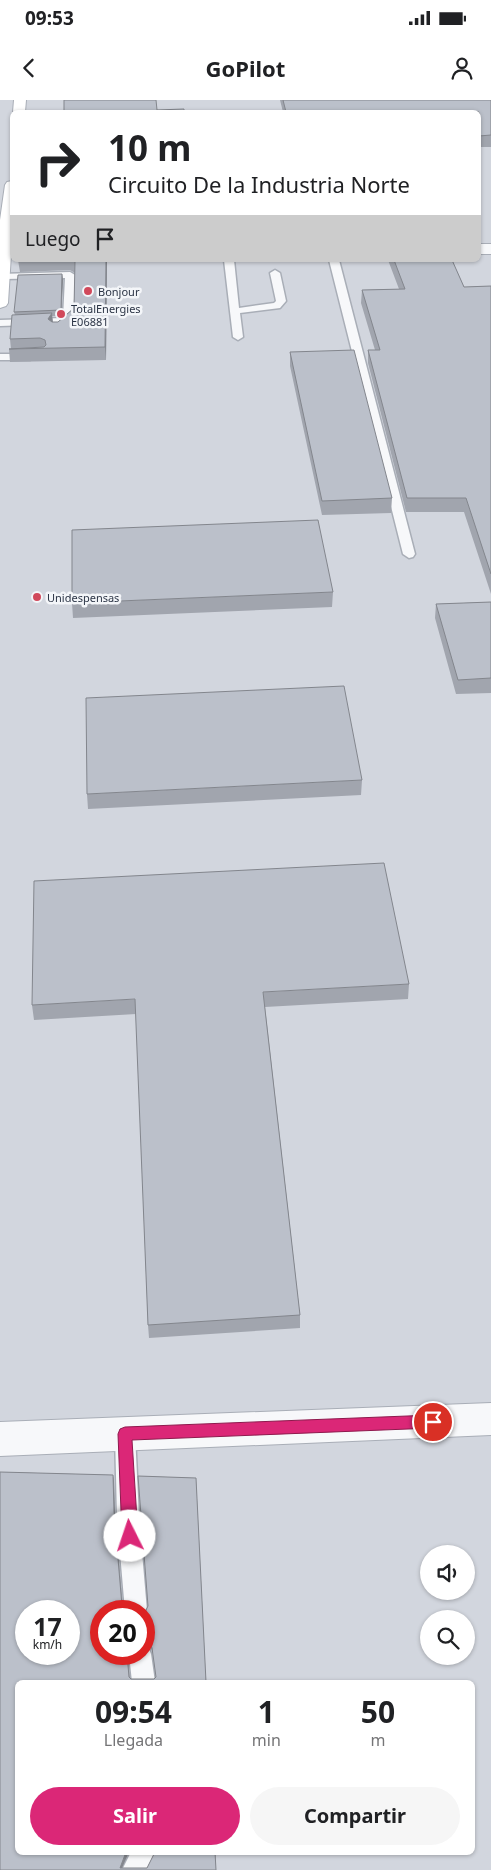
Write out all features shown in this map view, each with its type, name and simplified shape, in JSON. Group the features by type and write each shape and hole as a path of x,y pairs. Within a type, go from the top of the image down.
{"main road":[{"path":"0,303 10,206"}],"street":[{"path":"0,1439 491,1419"}],"lane":[{"path":"230,262 238,337"},
{"path":"335,262 409,554"},
{"path":"235,311 277,306 281,301 275,273"},
{"path":"3,276 70,275 68,321 56,332"},
{"path":"0,322 68,321"},
{"path":"0,357 41,356"},
{"path":"125,1434 128,1517 135,1600"},
{"path":"141,1665 142,1680"},
{"path":"134,1870 143,1855"}],"shaded area":[{"path":"0,100 491,100 491,1870 0,1870"}],"building":[{"path":"64,100 156,100 157,110 64,110"},
{"path":"283,100 491,100 491,135 481,136 481,110 286,110"},
{"path":"75,262 106,262 105,347 9,349 44,347 46,345 45,340 40,338 10,339 12,315 52,313 48,319 52,322 58,322 74,308"},
{"path":"395,262 453,262 464,287 491,286 491,574 466,498 407,498 368,350 380,350 362,290 405,289"},
{"path":"62,274 61,310 14,312 18,275"},
{"path":"354,350 392,498 322,501 290,352"},
{"path":"318,520 333,592 72,603 72,530"},
{"path":"491,602 491,678 458,680 436,604"},
{"path":"344,686 362,780 87,794 86,698"},
{"path":"384,863 409,984 263,992 300,1315 148,1325 135,999 32,1005 34,881"},
{"path":"0,1472 113,1475 121,1600 90,1600 90,1665 128,1665 129,1677 131,1679 154,1679 156,1677 155,1600 148,1600 138,1476 196,1478 206,1680 15,1680 15,1855 125,1855 120,1868 147,1868 154,1855 215,1855 216,1870 0,1870"}],"place":[{"name":"Bonjour","path":"88,291"},
{"name":"TotalEnergies E06881","path":"61,314"},
{"name":"Unidespensas","path":"37,597"}],"route":[{"path":"130,1536 125,1434 433,1422"}]}
